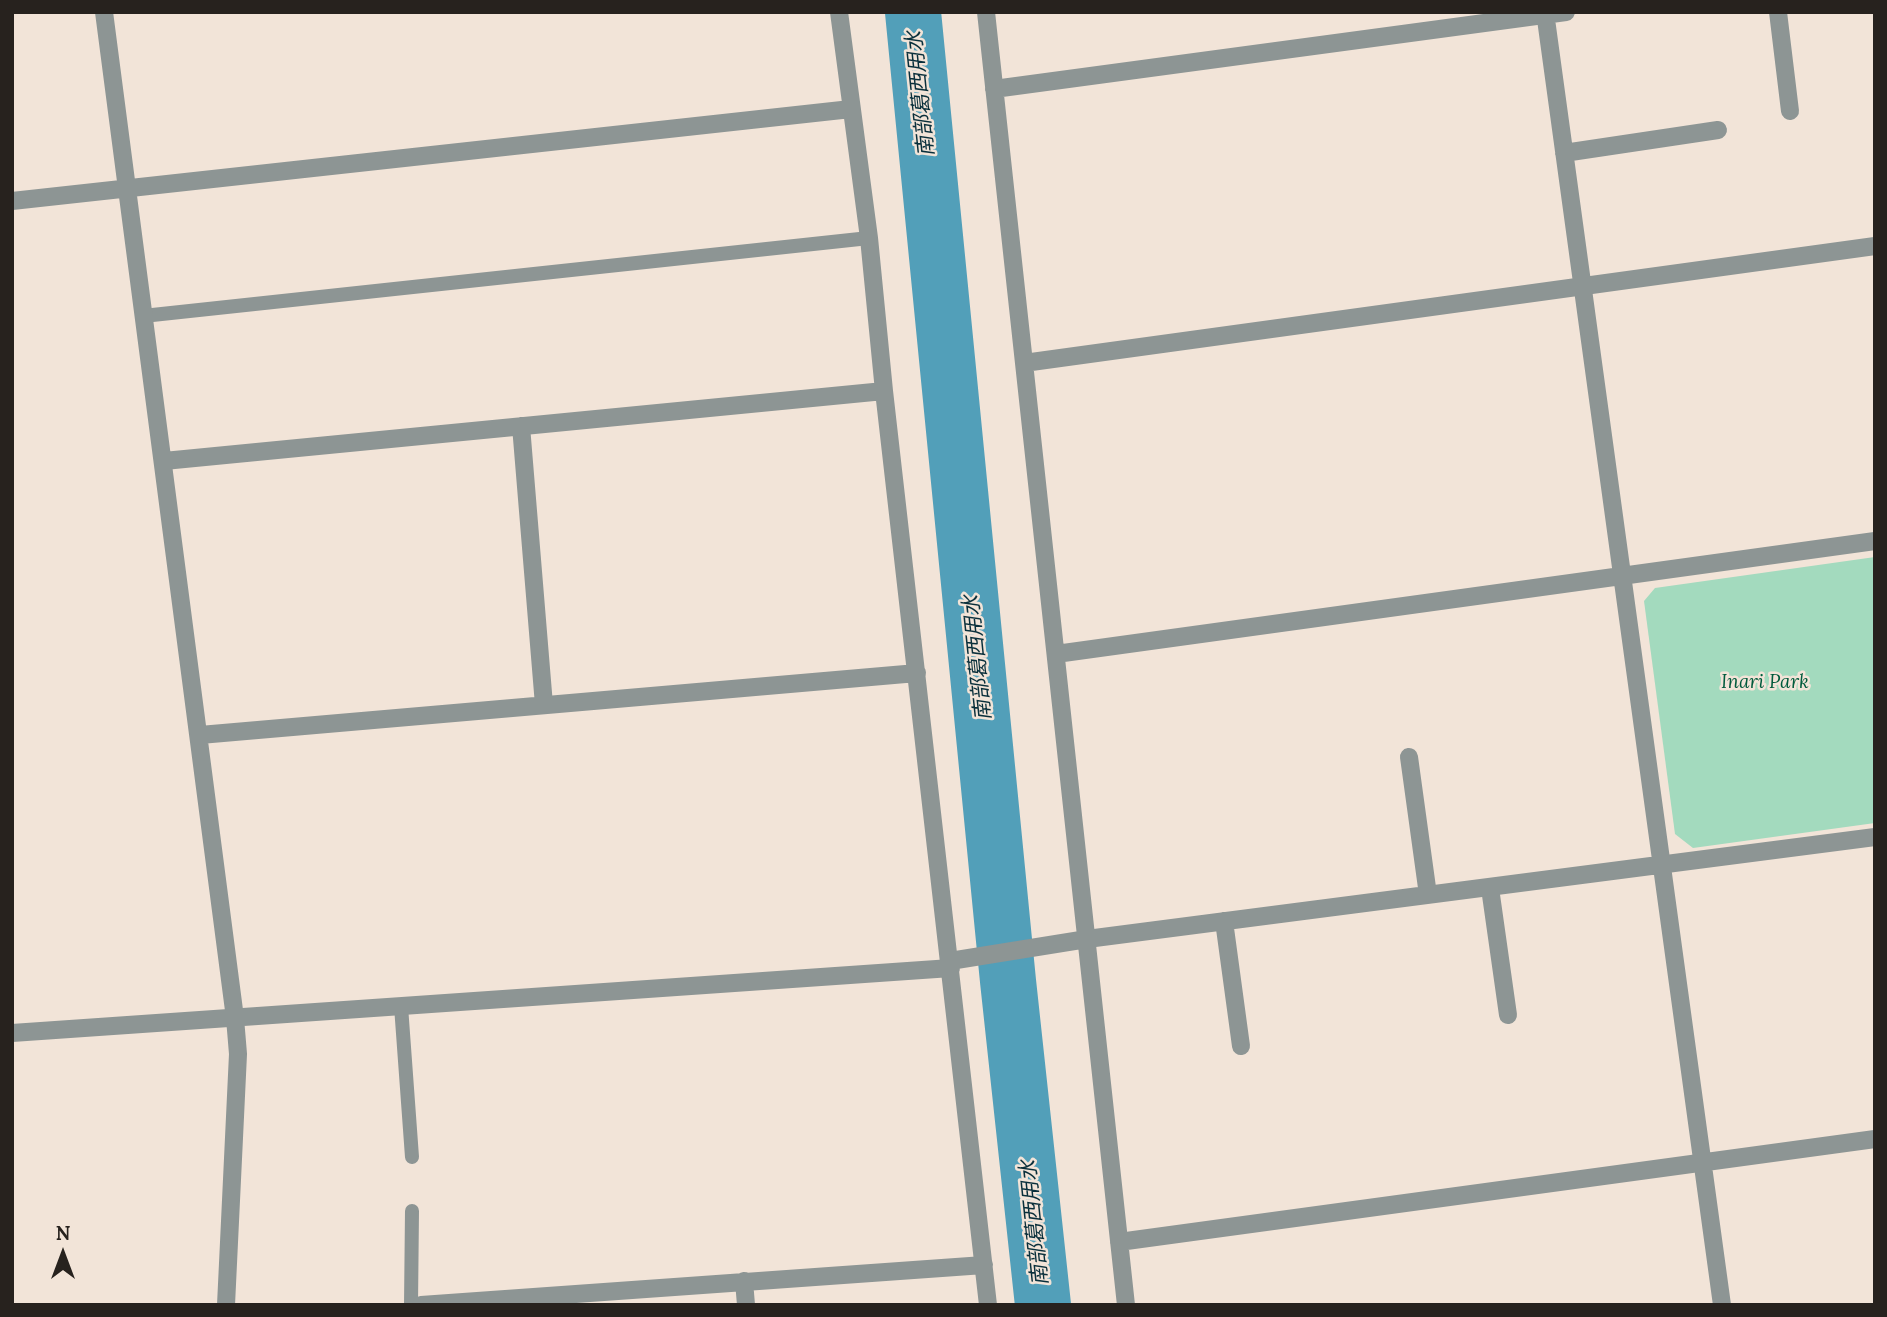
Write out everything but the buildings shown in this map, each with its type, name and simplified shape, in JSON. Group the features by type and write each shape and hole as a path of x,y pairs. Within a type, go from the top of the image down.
{"street":[{"path":"104,12 236,1018 239,1054 226,1305"},
{"path":"839,12 869,238 988,1305"},
{"path":"986,12 1126,1305"},
{"path":"994,89 1566,12"},
{"path":"1778,12 1790,111"},
{"path":"1545,14 1722,1305"},
{"path":"12,201 851,108"},
{"path":"1564,153 1718,130"},
{"path":"1024,363 1875,246"},
{"path":"164,461 884,391"},
{"path":"521,426 544,705"},
{"path":"1056,654 1875,541"},
{"path":"200,735 917,673"},
{"path":"1409,757 1428,895"},
{"path":"12,1033 950,965 1087,939 1875,837"},
{"path":"1490,888 1507,1015"},
{"path":"1224,921 1241,1046"},
{"path":"1119,1242 1875,1139"},
{"path":"421,1305 984,1265"},
{"path":"744,1282 746,1305"}],"lane":[{"path":"143,316 869,238"},
{"path":"401,1006 412,1157"},
{"path":"411,1305 412,1211"}],"green space":[{"name":"Inari Park","path":"1875,557 1875,823 1693,848 1675,834 1644,601 1655,588"}],"waterway":[{"name":"南部葛西用水","path":"913,12 1008,981 1043,1305"}]}
